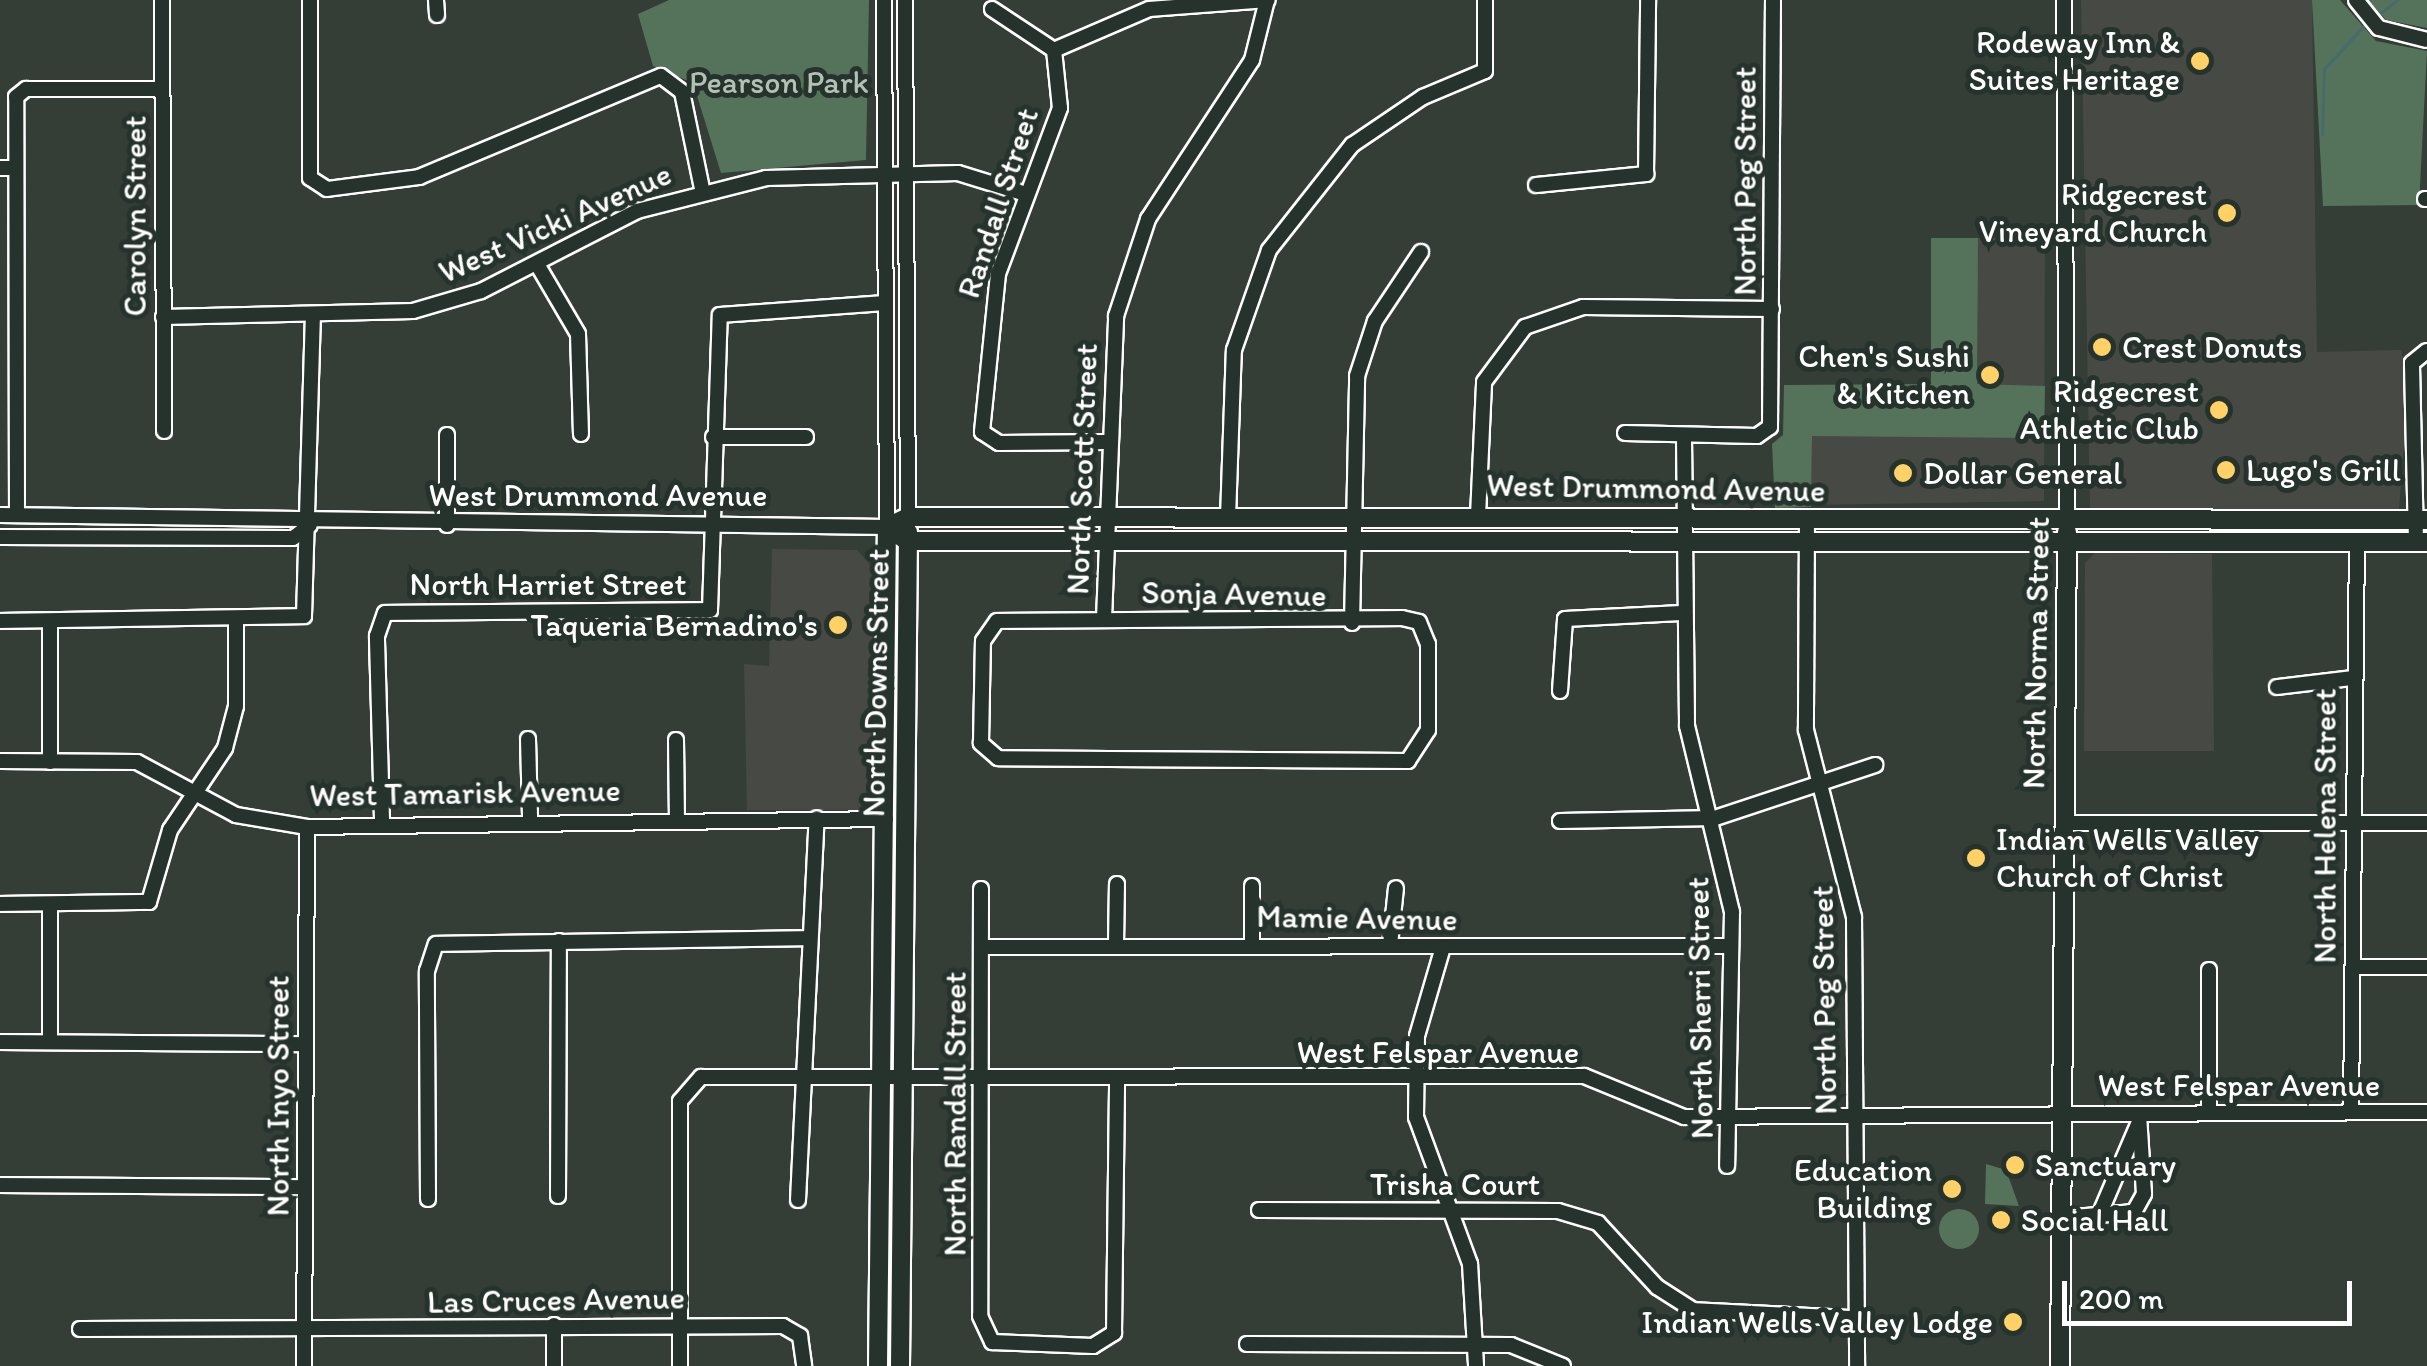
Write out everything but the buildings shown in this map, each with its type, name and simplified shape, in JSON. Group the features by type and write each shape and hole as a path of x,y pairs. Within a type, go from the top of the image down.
{"main road":[{"name":"West Drummond Avenue","path":"887,527 908,518 1105,517 2422,520"},
{"name":"North Downs Street","path":"878,1366 892,1078 908,518"},
{"name":"North Norma Street","path":"2060,1366 2068,518"},
{"path":"2196,541 2197,520"},
{"name":"North Downs Street","path":"887,527 886,819 900,1366"},
{"path":"887,527 907,541"},
{"name":"West Drummond Avenue","path":"907,541 2421,541"}],"street":[{"name":"Carolyn Street","path":"162,0 164,431"},
{"path":"310,0 310,178 328,189 385,185 646,78 672,80 702,189"},
{"name":"North Downs Street","path":"884,0 887,527"},
{"name":"North Downs Street","path":"905,0 908,518"},
{"path":"992,9 1054,50 1149,9 1268,0"},
{"name":"North Scott Street","path":"1104,619 1108,366 1130,267 1172,174 1252,60 1268,0"},
{"path":"1228,518 1234,350 1269,250 1352,145 1423,97 1480,74 1489,51 1484,0"},
{"path":"1536,185 1646,174 1648,0"},
{"name":"North Peg Street","path":"1684,437 1757,436 1771,423 1773,0"},
{"name":"North Norma Street","path":"2064,0 2068,518"},
{"path":"2356,0 2378,28 2427,40"},
{"name":"Randall Street","path":"1054,50 1060,108 1026,194 985,345 980,419 993,442 1105,442"},
{"path":"16,515 16,432 8,301 8,168 21,93 162,89"},
{"name":"West Vicki Avenue","path":"163,317 313,318 413,311 537,264 609,223 702,189 904,171 958,173 1026,194"},
{"path":"1352,623 1351,540 1364,350 1421,252"},
{"path":"537,264 578,334 581,434"},
{"path":"712,525 715,325 731,308 885,303"},
{"path":"1478,516 1484,382 1525,327 1584,307 1772,309"},
{"path":"0,622 290,622 308,610 313,318"},
{"path":"2421,541 2412,363 2426,351"},
{"path":"0,433 16,432"},
{"path":"1625,433 1684,437"},
{"path":"447,435 447,525"},
{"path":"713,437 806,437"},
{"name":"North Sherri Street","path":"1684,437 1681,613 1687,726 1730,880 1732,1117 1727,1166"},
{"name":"West Drummond Avenue","path":"0,515 290,514 310,525 887,527"},
{"name":"North Peg Street","path":"1807,520 1805,717 1852,880 1853,1318 1857,1366"},
{"name":"West Drummond Avenue","path":"0,537 293,538 310,525"},
{"name":"North Harriet Street","path":"382,819 377,636 386,613 696,614 717,598 712,525"},
{"name":"North Helena Street","path":"2351,1111 2355,823 2352,678 2358,541"},
{"path":"1560,691 1565,619 1681,613"},
{"name":"Sonja Avenue","path":"1104,619 1415,621 1428,644 1423,750 1408,761 992,757 981,744 992,624 1104,619"},
{"path":"50,620 50,762"},
{"path":"0,904 138,906 156,894 170,830 232,726 236,621"},
{"path":"2277,687 2352,678"},
{"path":"528,739 530,818"},
{"path":"676,740 677,817"},
{"name":"West Tamarisk Avenue","path":"0,761 137,762 197,790 236,815 307,827 382,819 886,819"},
{"path":"1560,821 1715,818 1875,764"},
{"path":"798,1200 809,1077 809,938 816,818"},
{"path":"2064,823 2427,823"},
{"name":"North Inyo Street","path":"304,1366 307,827"},
{"path":"1116,944 1117,884"},
{"path":"1252,886 1252,944"},
{"name":"North Randall Street","path":"982,888 986,1338 1093,1346 1114,1333 1117,1080"},
{"path":"1390,945 1396,888"},
{"path":"50,904 50,1042"},
{"path":"428,1198 427,971 436,944 809,938"},
{"path":"558,1196 560,940"},
{"path":"1443,946 1423,1000 1416,1078 1424,1153 1452,1211 1474,1280 1476,1366"},
{"name":"Mamie Avenue","path":"982,947 1731,946"},
{"path":"2354,967 2427,968"},
{"path":"2208,1109 2209,970"},
{"path":"0,1042 306,1044"},
{"name":"West Felspar Avenue","path":"680,1326 685,1088 701,1077 1117,1080 1584,1076 1659,1111 1732,1117 2140,1117 2208,1109 2427,1112"},
{"path":"2062,1218 2128,1215 2142,1201 2140,1117"},
{"path":"2098,1218 2140,1117"},
{"path":"0,1185 305,1186"},
{"name":"Trisha Court","path":"1259,1210 1558,1211 1598,1223 1657,1287 1693,1310 1853,1318"},
{"path":"554,1324 554,1366"},
{"path":"680,1326 680,1366"},
{"name":"Las Cruces Avenue","path":"80,1329 783,1326 802,1341 804,1366"},
{"path":"1247,1344 1522,1347 1563,1366"}],"shaded area":[{"path":"2081,0 2312,0 2317,352 2401,350 2409,381 2399,509 2090,510"},
{"path":"1931,238 2045,238 2044,501 1811,505 1812,436 1931,436"},
{"path":"772,549 857,550 874,569 869,792 858,810 747,810 744,664 769,666"},
{"path":"2095,553 2212,554 2214,751 2084,751 2085,563"}],"green space":[{"name":"Pearson Park","path":"669,0 869,0 866,160 721,173 693,83 653,66 638,14"},
{"path":"2312,0 2340,0 2376,41 2427,51 2419,205 2323,206"},
{"path":"2368,0 2427,0 2427,28 2386,20"},
{"path":"1931,238 1978,238 1977,384 2045,386 2044,438 1812,436 1811,507 1775,508 1772,444 1783,435 1784,385 1931,384"},
{"path":"1986,1164 2006,1170 2019,1206 1985,1204"},
{"path":"1959,1209 1973,1215 1979,1229 1973,1243 1959,1249 1945,1243 1939,1229 1945,1215"}],"waterway":[{"path":"2378,15 2397,0"},
{"path":"2322,135 2324,69 2363,27"}],"place":[{"name":"Rodeway Inn & Suites Heritage","path":"2200,61"},
{"name":"Ridgecrest Vineyard Church","path":"2227,213"},
{"name":"Crest Donuts","path":"2102,347"},
{"name":"Chen's Sushi & Kitchen","path":"1990,375"},
{"name":"Ridgecrest Athletic Club","path":"2219,410"},
{"name":"Lugo's Grill","path":"2226,470"},
{"name":"Dollar General","path":"1903,473"},
{"name":"Taqueria Bernadino's","path":"838,625"},
{"name":"Indian Wells Valley Church of Christ","path":"1976,858"},
{"name":"Sanctuary","path":"2015,1165"},
{"name":"Education Building","path":"1952,1189"},
{"name":"Social Hall","path":"2001,1220"},
{"name":"Indian Wells Valley Lodge","path":"2013,1322"}]}
